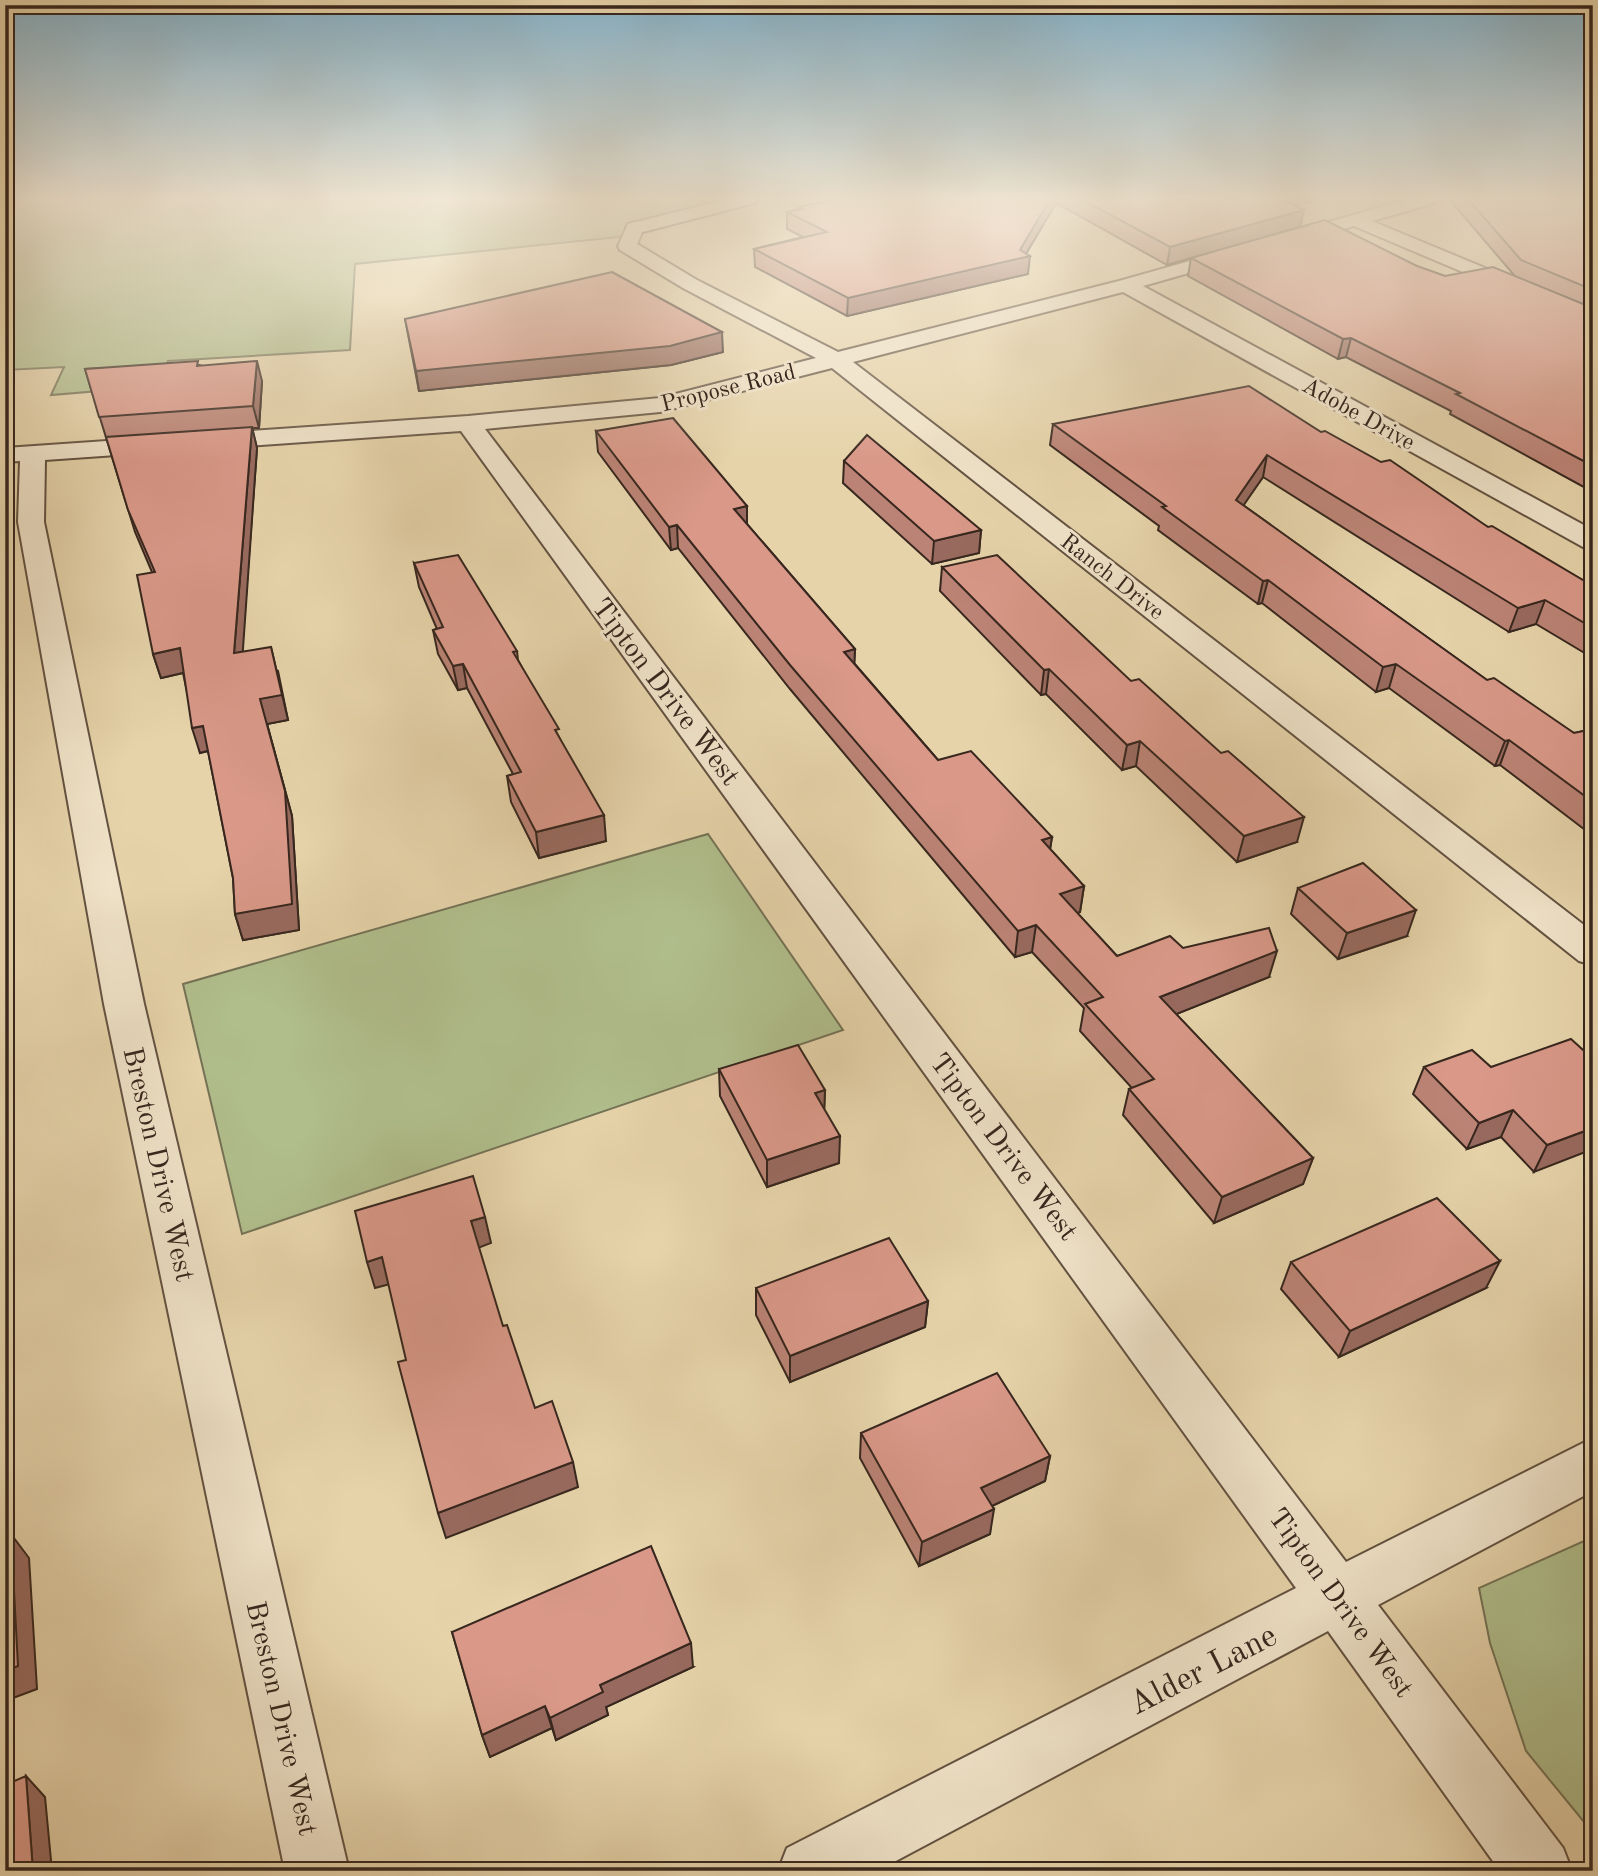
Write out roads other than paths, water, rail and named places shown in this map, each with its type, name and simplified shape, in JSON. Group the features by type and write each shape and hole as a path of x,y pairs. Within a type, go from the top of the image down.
{"street":[{"name":"Ranch Drive","path":"695,287 836,360 1593,952"},
{"name":"Propose Road","path":"19,454 468,423 660,405 1120,287"},
{"name":"Adobe Drive","path":"1129,287 1593,541"},
{"path":"1512,287 1593,321"},
{"name":"Tipton Drive West","path":"468,423 1540,1871"},
{"name":"Breston Drive West","path":"19,454 124,1004 317,1871"},
{"name":"Alder Lane","path":"810,1871 1593,1463"}]}
